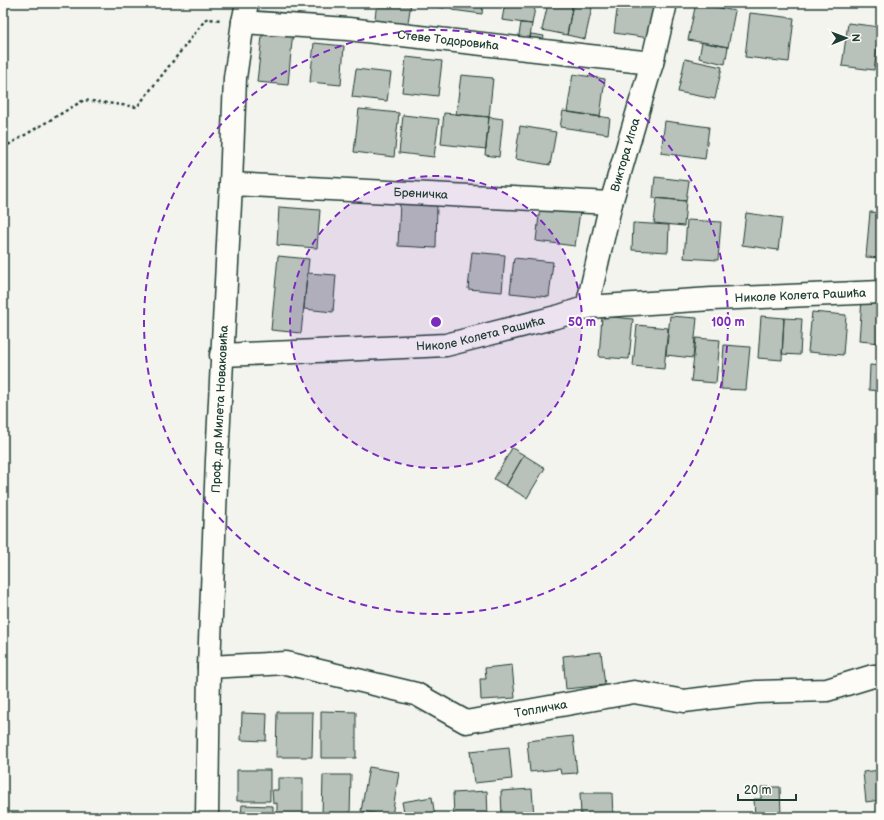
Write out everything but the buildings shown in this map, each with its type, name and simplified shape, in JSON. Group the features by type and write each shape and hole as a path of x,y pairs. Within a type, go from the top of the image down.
{"street":[{"name":"Виктора Игоа","path":"587,306 611,203 652,63 666,3"},
{"name":"Стеве Тодоровића","path":"245,12 348,29 652,63"},
{"name":"Проф. др Милета Новаковића","path":"207,817 209,667 221,355 231,184 235,78 245,12"},
{"name":"Бреничка","path":"231,184 611,203"},
{"name":"Николе Колета Рашића","path":"221,355 446,345 560,316 587,306 881,292"},
{"name":"Топличка","path":"209,667 286,664 416,694 466,722 634,692 684,701 757,692 827,690 873,676 881,676"}],"path":[{"path":"3,148 84,100 138,107 206,19 245,12"}]}
